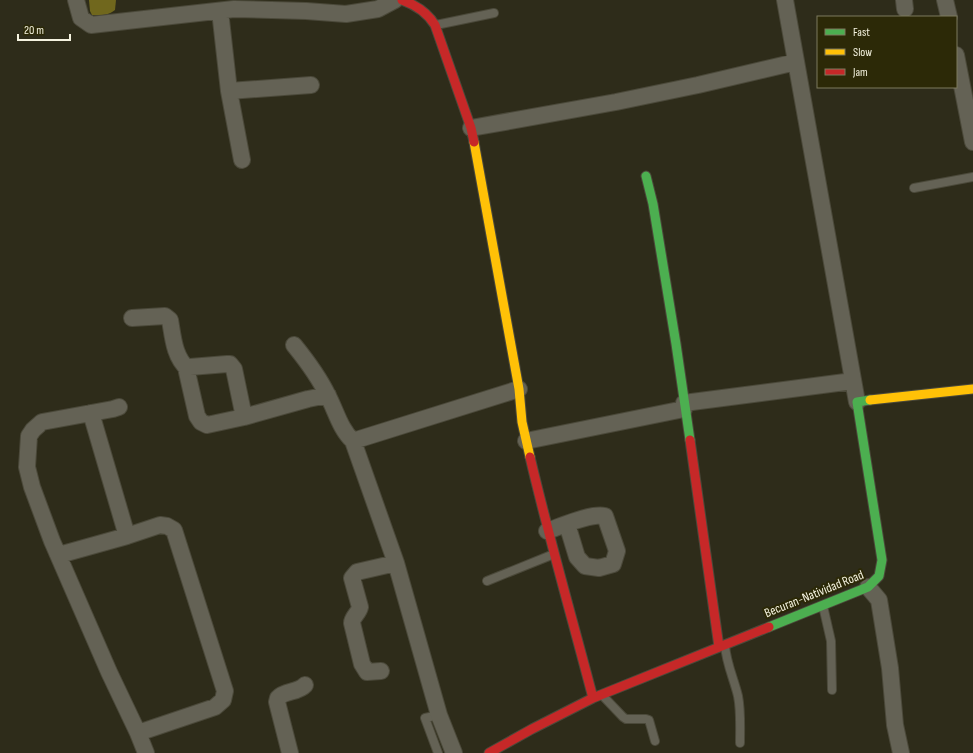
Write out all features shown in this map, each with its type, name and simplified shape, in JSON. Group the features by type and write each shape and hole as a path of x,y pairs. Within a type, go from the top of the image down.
{"street":[{"path":"76,0 81,18 91,26 234,9 306,11 346,14 378,9 395,0"},
{"path":"402,0 425,10 432,18 471,128 518,388 526,441 547,531 597,696"},
{"path":"785,0 857,402 973,389"},
{"path":"945,0 949,16"},
{"path":"220,11 229,91 242,160"},
{"path":"957,60 973,142"},
{"path":"471,128 676,90 796,62"},
{"path":"229,91 311,85"},
{"path":"646,176 653,204 671,314 722,646"},
{"path":"132,318 165,316 170,320 178,356 180,361 188,369 187,372 197,416 201,422 207,424 244,417 328,395"},
{"path":"294,345 310,365 328,395 343,429 352,441 396,563 439,715 454,753"},
{"path":"188,369 190,367 227,364 232,366 234,369 244,417"},
{"path":"526,441 684,406 853,381"},
{"path":"352,441 518,388"},
{"name":"Becuran-Natividad Road","path":"490,753 532,729 597,696 875,583 882,570 882,560 857,402"},
{"path":"120,407 42,422 29,436 27,467 28,476 59,556 146,753"},
{"path":"91,413 127,536"},
{"path":"547,531 567,524"},
{"path":"59,556 160,525 174,530 225,691 223,700 215,707 138,733"},
{"path":"381,671 367,672 362,664 352,623 352,620 360,607 352,578 357,572 396,563"},
{"path":"868,587 879,600 890,668 895,725 900,753"},
{"path":"290,753 277,702 280,695 299,690 305,685"}],"lane":[{"path":"435,25 494,13"},
{"path":"914,188 973,177"},
{"path":"487,581 555,554"},
{"path":"823,605 831,641 832,690"},
{"path":"722,646 738,697 740,743"},
{"path":"597,696 623,717 649,720 655,741"},
{"path":"438,753 425,718 439,715"}],"shaded area":[{"path":"89,0 116,0 115,10 104,15 92,15"}],"traffic: fast":[{"path":"646,176 653,204 690,440"},
{"path":"769,627 868,587 879,576 882,560 857,402 870,400"}],"traffic: slow":[{"path":"474,142 519,389 522,422 530,457"},
{"path":"870,400 973,389"}],"traffic: jam":[{"path":"402,0 421,10 435,25 471,128 474,142"},
{"path":"690,440 719,647"},
{"path":"530,457 593,698"},
{"path":"489,753 593,698 769,627"}]}
